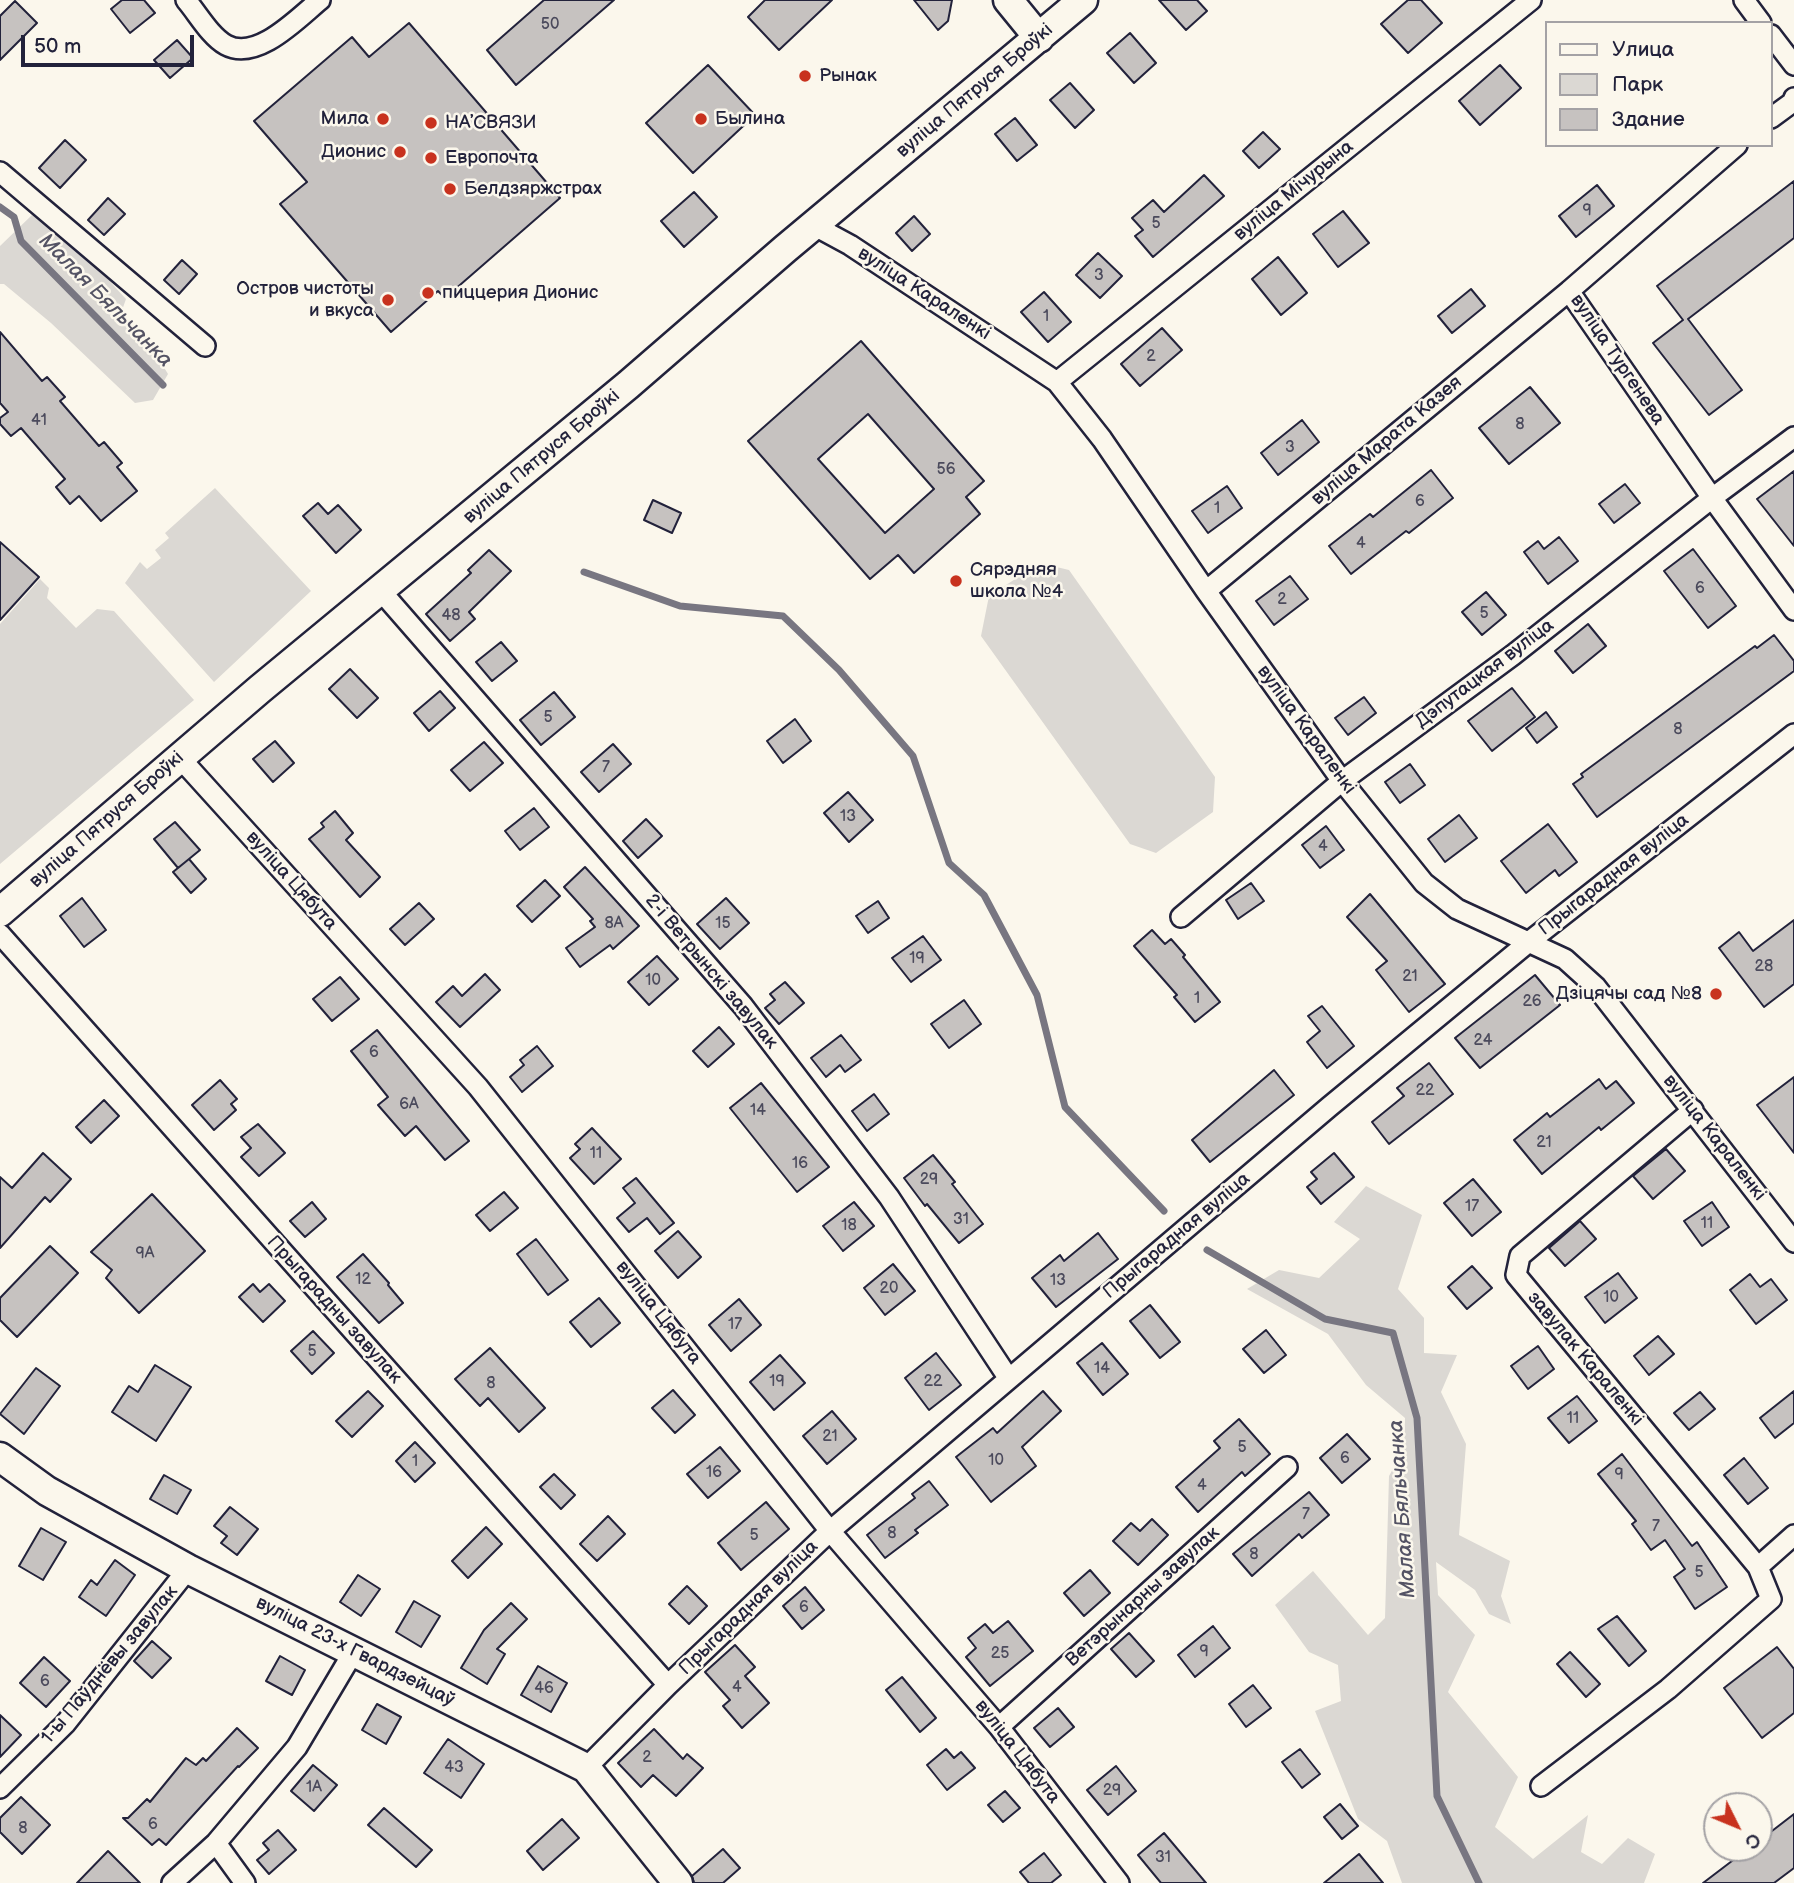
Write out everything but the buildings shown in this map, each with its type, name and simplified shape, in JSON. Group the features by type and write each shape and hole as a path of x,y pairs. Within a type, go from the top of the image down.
{"main road":[{"path":"1008,0 1039,38"},
{"name":"вуліца Пятруся Броўкі","path":"0,912 260,689 628,385 813,225 1083,0"},
{"name":"вуліца 23-х Гвардзейцаў","path":"0,1457 47,1491 188,1569 586,1768 678,1883"}],"street":[{"path":"186,0 216,37 227,46 239,49 254,47 272,39 320,0"},
{"name":"вуліца Мічурына","path":"1057,382 1531,0"},
{"path":"1744,0 1760,21"},
{"path":"1773,39 1794,65"},
{"path":"1773,117 1793,102 1794,97"},
{"name":"вуліца Тургенева","path":"1735,147 1569,291 1712,498 1794,610"},
{"path":"0,172 205,346"},
{"name":"вуліца Караленкі","path":"813,225 850,245 1057,382 1102,439 1206,591 1342,781 1424,883 1457,909 1565,959 1596,987 1794,1242"},
{"name":"вуліца Марата Казея","path":"1206,591 1569,291"},
{"name":"Дэпутацкая вуліца","path":"1181,917 1342,781 1513,655 1794,437"},
{"name":"2-і Ветрынскі завулак","path":"380,590 743,1006 889,1197 1009,1379"},
{"name":"Прыгарадная вуліца","path":"586,1768 668,1685 830,1531 1329,1107 1530,941 1794,734"},
{"name":"вуліца Цябута","path":"180,758 478,1087 830,1531 999,1727 1119,1883"},
{"name":"Прыгарадны завулак","path":"0,934 668,1685"},
{"name":"завулак Караленкі","path":"1541,1786 1668,1689 1771,1599 1758,1567 1516,1275 1520,1256 1693,1110"},
{"name":"Ветэрынарны завулак","path":"999,1727 1287,1467"},
{"path":"1758,1567 1794,1535"},
{"name":"1-ы Паўднёвы завулак","path":"0,1788 65,1724 188,1569"},
{"path":"172,1883 216,1843 298,1747 354,1651"},
{"path":"216,1843 245,1883"}],"green space":[{"path":"32,215 71,241 126,299 120,316 144,335 168,374 153,400 135,403 51,323 4,284 0,284 0,246"},
{"path":"215,488 311,591 214,682 125,583 140,562 147,569 161,558 155,550 169,538 165,533"},
{"path":"1040,563 1069,570 1215,777 1213,812 1156,853 1130,844 981,636 989,596"},
{"path":"40,579 49,588 47,598 76,628 97,609 114,611 194,700 0,864 0,624"},
{"path":"1366,1186 1422,1215 1398,1289 1424,1318 1424,1353 1457,1355 1441,1392 1466,1444 1459,1535 1510,1561 1501,1596 1511,1624 1489,1614 1475,1590 1436,1562 1438,1595 1475,1635 1448,1692 1518,1777 1495,1827 1533,1859 1588,1815 1581,1852 1602,1864 1628,1838 1655,1854 1644,1883 1402,1883 1387,1841 1358,1819 1315,1711 1341,1701 1338,1665 1309,1652 1275,1605 1313,1571 1368,1635 1385,1618 1389,1476 1404,1449 1405,1418 1366,1385 1328,1334 1247,1289 1279,1270 1319,1278 1360,1239 1334,1222"}],"waterway":[{"name":"Малая Бяльчанка","path":"0,207 14,217 21,241 163,385"},
{"name":"Малая Бяльчанка","path":"584,572 680,606 783,616 839,670 913,756 949,863 984,895 1037,995 1065,1107 1164,1211"},
{"name":"Малая Бяльчанка","path":"1207,1250 1325,1319 1393,1333 1417,1418 1437,1796 1479,1883"}],"place":[{"name":"Рынак","path":"805,76"},
{"name":"Мила","path":"383,119"},
{"name":"Былина","path":"701,119"},
{"name":"НАʼСВЯЗИ","path":"431,123"},
{"name":"Дионис","path":"400,152"},
{"name":"Европочта","path":"431,158"},
{"name":"Белдзяржстрах","path":"450,189"},
{"name":"пиццерия Дионис","path":"428,293"},
{"name":"Остров чистоты и вкуса","path":"388,300"},
{"name":"Сярэдняя школа №4","path":"956,581"},
{"name":"Дзіцячы сад №8","path":"1716,994"}]}
